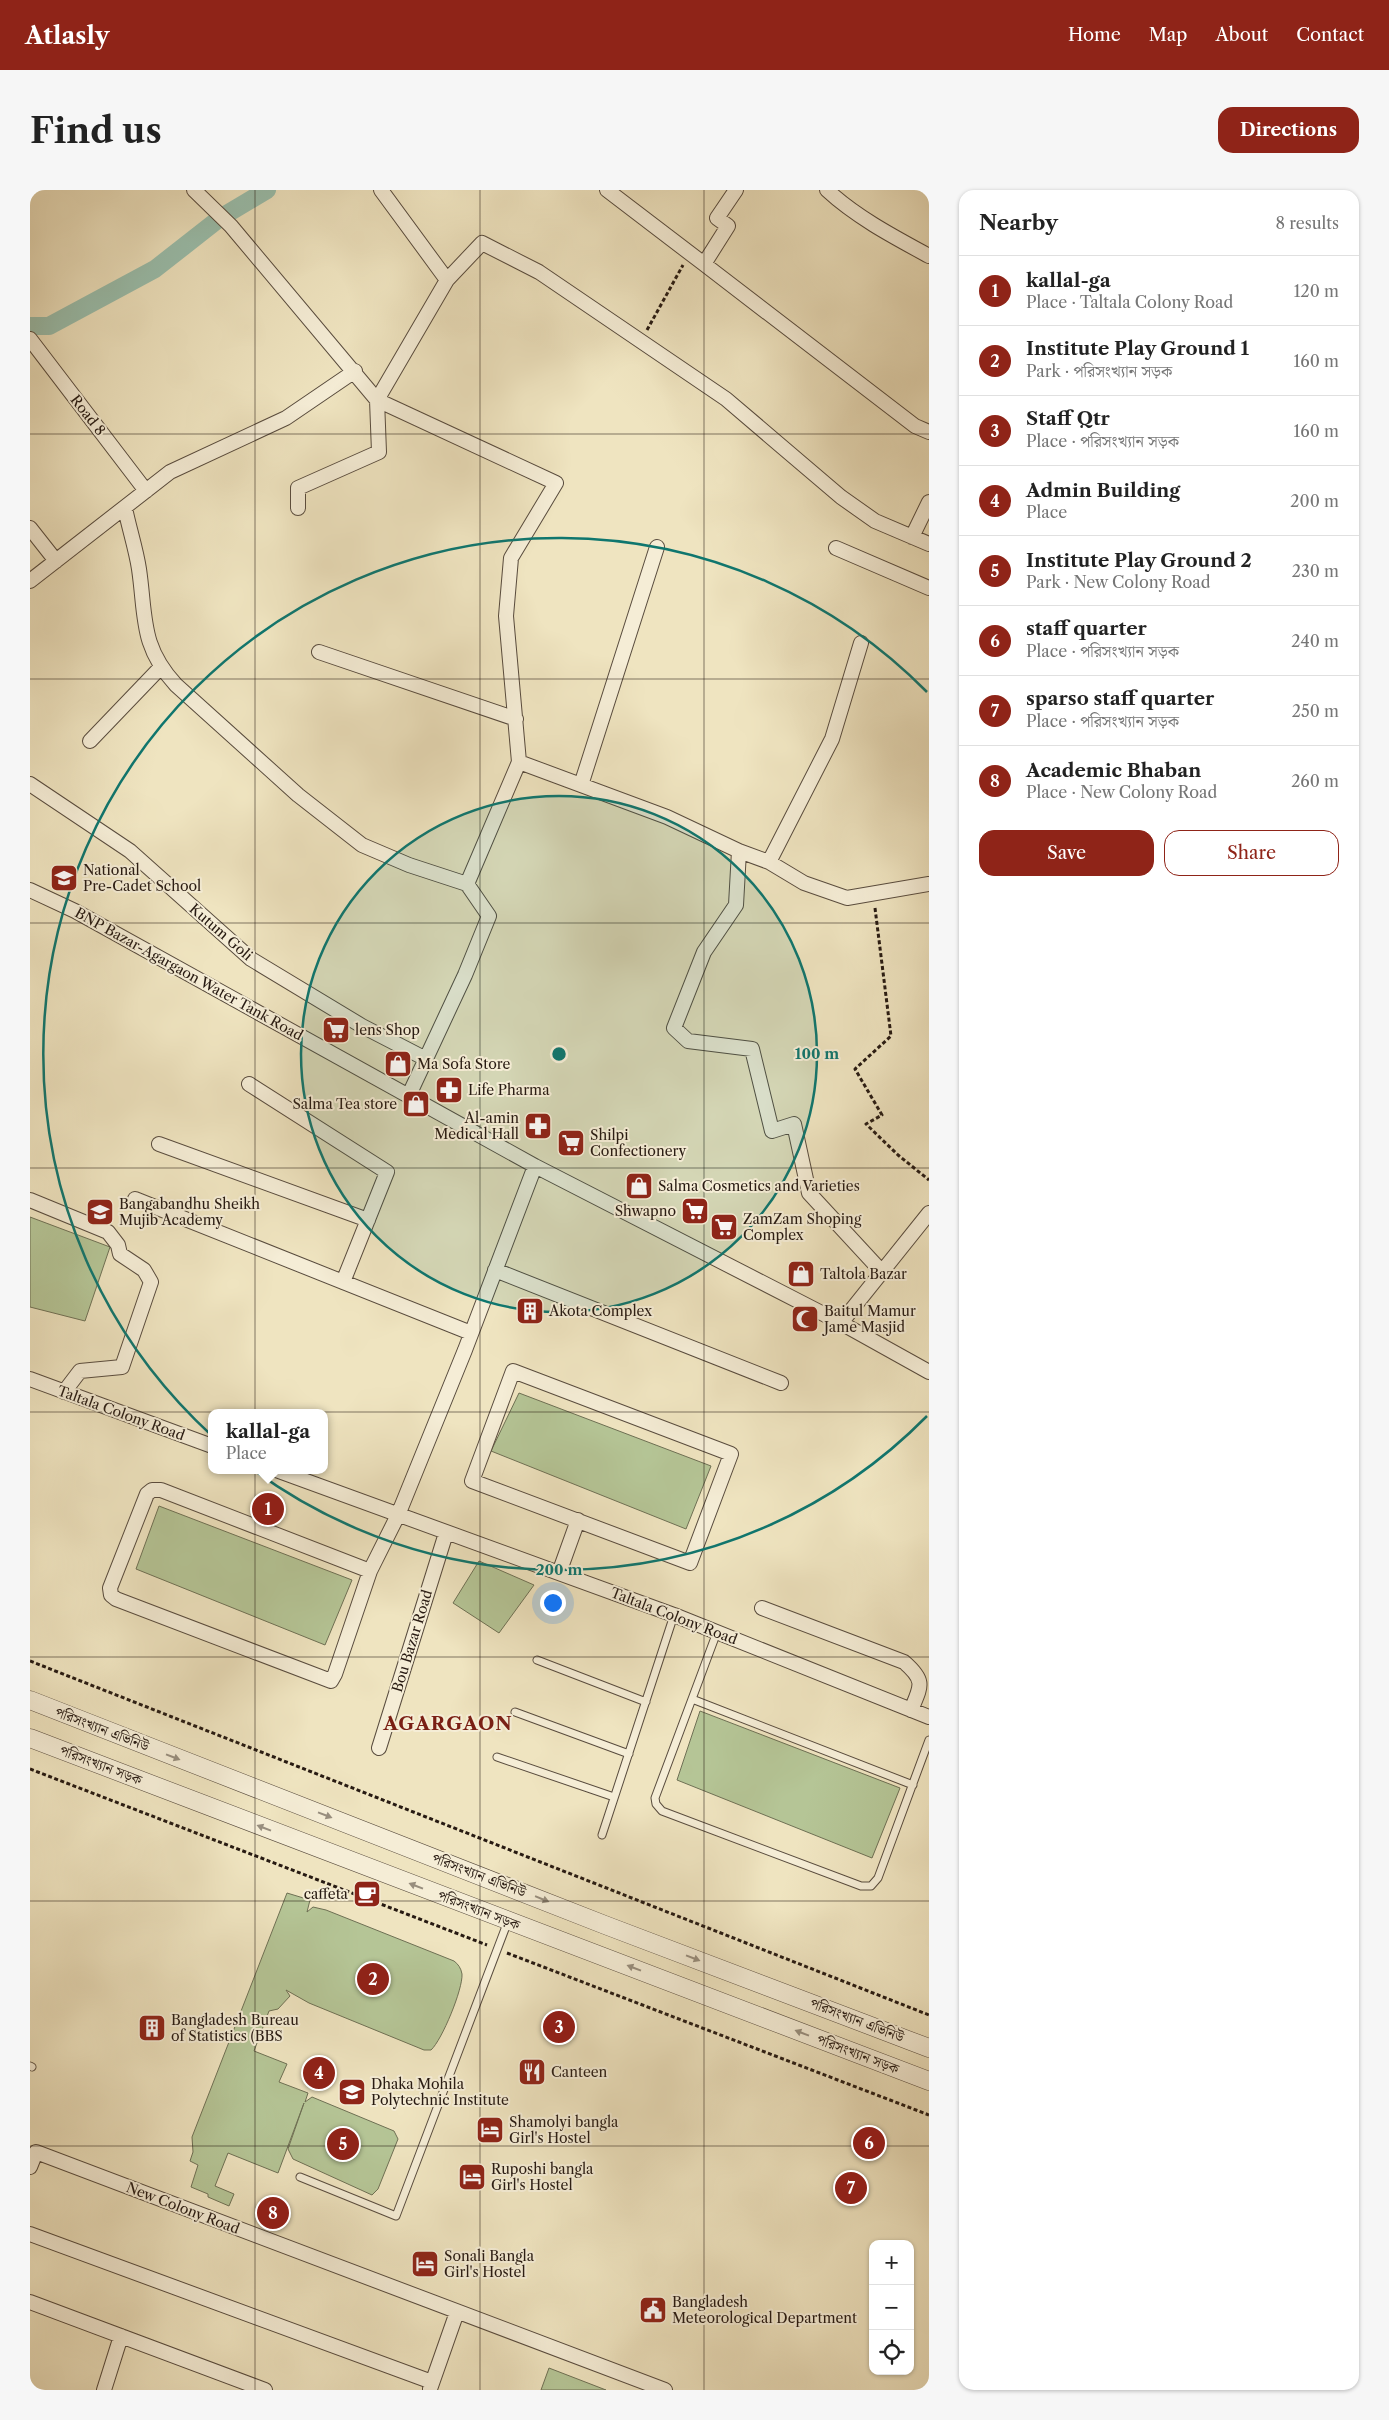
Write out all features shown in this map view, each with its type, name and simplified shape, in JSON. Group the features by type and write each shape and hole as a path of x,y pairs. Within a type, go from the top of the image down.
{"street":[{"path":"194,190 209,202 231,226 355,371 377,400 556,483 511,558 506,616 519,762 468,884"},
{"path":"381,190 447,280"},
{"path":"607,190 916,426 929,432"},
{"path":"704,264 728,226 717,218 736,190"},
{"path":"827,190 862,216 929,256"},
{"path":"298,508 298,488 379,452 377,400 447,280 482,243 539,272 726,399 842,497 875,521 929,544"},
{"name":"Road 8","path":"30,340 146,491"},
{"path":"30,581 170,472 286,418 355,371"},
{"path":"912,537 929,502"},
{"path":"125,508 139,568 148,638 160,668 176,685 298,795 362,845 409,865 468,884 489,916 465,975 409,1095"},
{"path":"30,528 56,561"},
{"path":"581,784 657,547"},
{"path":"836,548 929,588"},
{"path":"769,862 832,739 861,643"},
{"path":"319,652 516,718"},
{"path":"90,742 160,668"},
{"path":"519,762 667,817 738,851 769,862 804,883 847,898 929,884"},
{"name":"Kutum Goli","path":"30,784 130,851 251,959 362,1026 426,1059"},
{"path":"738,851 736,905 704,952 674,1028 688,1041 752,1050 772,1131 794,1124 809,1194 882,1272"},
{"name":"BNP Bazar-Agargaon Water Tank Road","path":"30,890 75,911 535,1166 841,1323 929,1372"},
{"path":"249,1084 387,1172 343,1282"},
{"path":"159,1144 368,1220"},
{"path":"370,1571 161,1490 152,1490 147,1494 110,1588 111,1595 116,1599 331,1681 370,1571 398,1515 535,1166"},
{"path":"135,1199 471,1333"},
{"path":"30,1200 108,1232 118,1245 120,1254 144,1270 151,1282 122,1367 80,1371 64,1392"},
{"path":"841,1323 929,1213"},
{"path":"495,1270 781,1383"},
{"path":"513,1371 731,1454 690,1563 578,1520 472,1480 513,1371"},
{"name":"Taltala Colony Road","path":"30,1379 208,1445"},
{"name":"Taltala Colony Road","path":"287,1474 674,1615 929,1717"},
{"path":"559,1573 578,1520"},
{"name":"Bou Bazar Road","path":"379,1748 446,1533"},
{"path":"762,1608 904,1662 920,1679 921,1686 911,1710"},
{"name":"পরিসংখ্যান এভিনিউ","path":"30,1700 605,1925 929,2048"},
{"name":"পরিসংখ্যান সড়ক","path":"30,1738 929,2081"},
{"name":"New Colony Road","path":"30,2167 36,2152 665,2390"},
{"path":"33,2235 292,2330 431,2386 457,2312"},
{"path":"30,2302 265,2390"},
{"path":"104,2390 121,2336"}],"lane":[{"path":"602,1835 674,1615"},
{"path":"717,1632 655,1798 656,1804 662,1811 861,1886 870,1886 878,1878 929,1740"},
{"path":"537,1660 646,1702"},
{"path":"692,1699 912,1785"},
{"path":"514,1712 629,1754"},
{"path":"497,1757 614,1798"},
{"path":"300,2177 396,2216 508,1921"}],"path":[{"path":"640,341 690,253"},
{"path":"873,895 891,1036 855,1069 882,1115 866,1124 898,1155 929,1180"},
{"path":"30,1661 929,2015"},
{"path":"30,1769 929,2115"}],"green space":[{"path":"30,1217 110,1247 85,1321 30,1307"},
{"path":"519,1393 711,1466 686,1529 491,1451"},
{"path":"159,1506 352,1580 325,1645 136,1569"},
{"path":"479,1561 534,1585 499,1633 453,1603"},
{"path":"700,1711 900,1788 872,1858 677,1780"},
{"path":"287,1893 310,1900 307,1912 313,1907 326,1910 454,1961 461,1970 461,1981 456,2002 446,2026 431,2050 424,2050 309,2003 286,1990 290,1996 278,2009 269,2011 254,2051 287,2064 279,2082 308,2093 305,2102 312,2097 394,2131 398,2139 378,2189 372,2195 293,2159 288,2149 304,2103 278,2173 228,2153 215,2186 234,2194 229,2206 191,2187 198,2165 190,2161 193,2152 192,2137"},
{"path":"549,2368 606,2390 541,2390"}],"waterway":[{"path":"30,326 49,326 155,269 220,218 267,190"}],"place":[{"name":"National Pre-Cadet School","path":"64,878"},
{"name":"lens Shop","path":"336,1030"},
{"name":"Ma Sofa Store","path":"398,1064"},
{"name":"Life Pharma","path":"449,1090"},
{"name":"Salma Tea store","path":"416,1104"},
{"name":"Al-amin Medical Hall","path":"538,1126"},
{"name":"Shilpi Confectionery","path":"571,1143"},
{"name":"Salma Cosmetics and Varieties","path":"639,1186"},
{"name":"Shwapno","path":"695,1211"},
{"name":"Bangabandhu Sheikh Mujib Academy","path":"100,1212"},
{"name":"ZamZam Shoping Complex","path":"724,1227"},
{"name":"Taltola Bazar","path":"801,1274"},
{"name":"Akota Complex","path":"530,1311"},
{"name":"Baitul Mamur Jame Masjid","path":"805,1319"},
{"name":"kallal-ga","path":"268,1509"},
{"name":"caffeta","path":"367,1894"},
{"name":"Institute Play Ground 1","path":"373,1979"},
{"name":"Staff Qtr","path":"559,2027"},
{"name":"Bangladesh Bureau of Statistics (BBS","path":"152,2028"},
{"name":"Canteen","path":"532,2072"},
{"name":"Admin Building","path":"319,2073"},
{"name":"Dhaka Mohila Polytechnic Institute","path":"352,2092"},
{"name":"Shamolyi bangla Girl's Hostel","path":"490,2130"},
{"name":"staff quarter","path":"869,2143"},
{"name":"Institute Play Ground 2","path":"343,2144"},
{"name":"Ruposhi bangla Girl's Hostel","path":"472,2177"},
{"name":"sparso staff quarter","path":"851,2188"},
{"name":"Academic Bhaban","path":"273,2213"},
{"name":"Sonali Bangla Girl's Hostel","path":"425,2264"},
{"name":"Bangladesh Meteorological Department","path":"653,2310"}],"district":[{"name":"AGARGAON","path":"448,1723"}]}
